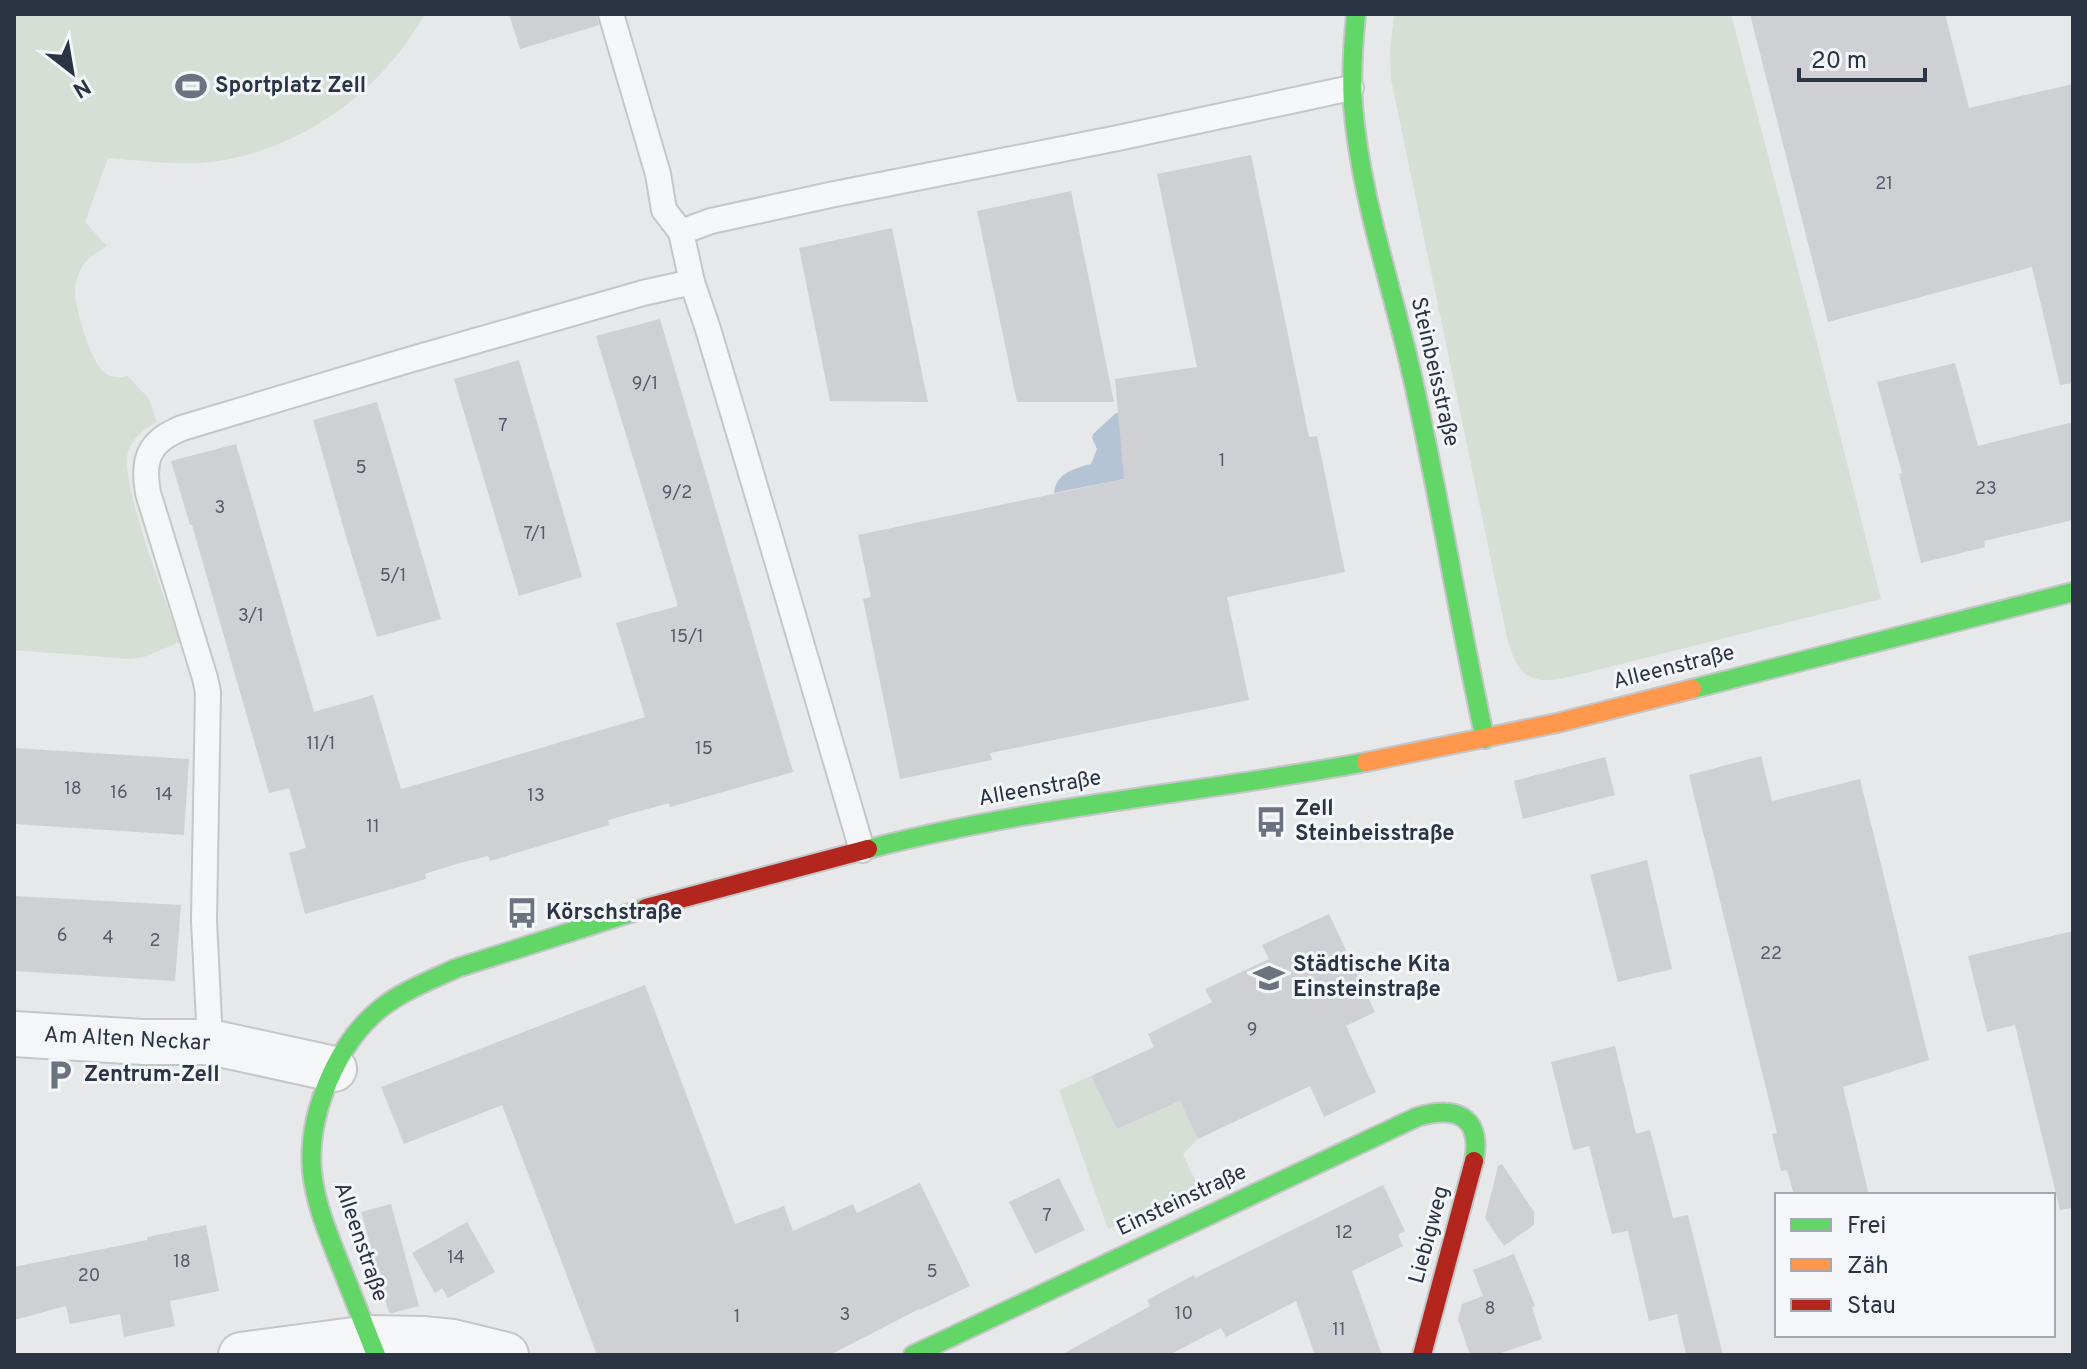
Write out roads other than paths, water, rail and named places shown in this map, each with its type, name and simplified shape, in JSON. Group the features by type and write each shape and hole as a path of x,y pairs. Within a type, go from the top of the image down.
{"street":[{"name":"Steinbeisstraße","path":"1356,14 1352,36 1351,88 1364,183 1411,370 1485,739"},
{"name":"Alleenstraße","path":"372,1346 326,1228 312,1171 315,1122 334,1069 357,1032 382,1007 441,974 624,914 907,839 1070,807 1348,765 1485,739 2073,592"},
{"name":"Am Alten Neckar","path":"14,1034 143,1042 210,1042 334,1069"},
{"name":"Einsteinstraße","path":"913,1355 1417,1117 1449,1112 1462,1116 1472,1126"},
{"name":"Liebigweg","path":"1422,1355 1472,1171 1476,1144 1472,1126"},
{"path":"241,1355 372,1346 422,1339 453,1342 506,1355"}],"lane":[{"path":"611,14 658,174 664,210 681,232 692,282 862,850"},
{"path":"681,232 711,221 830,195 1145,133 1351,88"},
{"path":"210,1042 204,920 208,692 148,493 146,467 151,451 162,438 182,428 643,293 692,282"}],"water":[{"path":"1116,413 1137,413 1124,479 1054,493 1062,476 1091,464 1097,449 1093,434"}],"place":[{"name":"Sportplatz Zell","path":"191,86"},
{"name":"Zell Steinbeisstraße","path":"1271,822"},
{"name":"Körschstraße","path":"522,913"},
{"name":"Städtische Kita Einsteinstraße","path":"1269,978"},
{"name":"Zentrum-Zell","path":"60,1075"}]}
